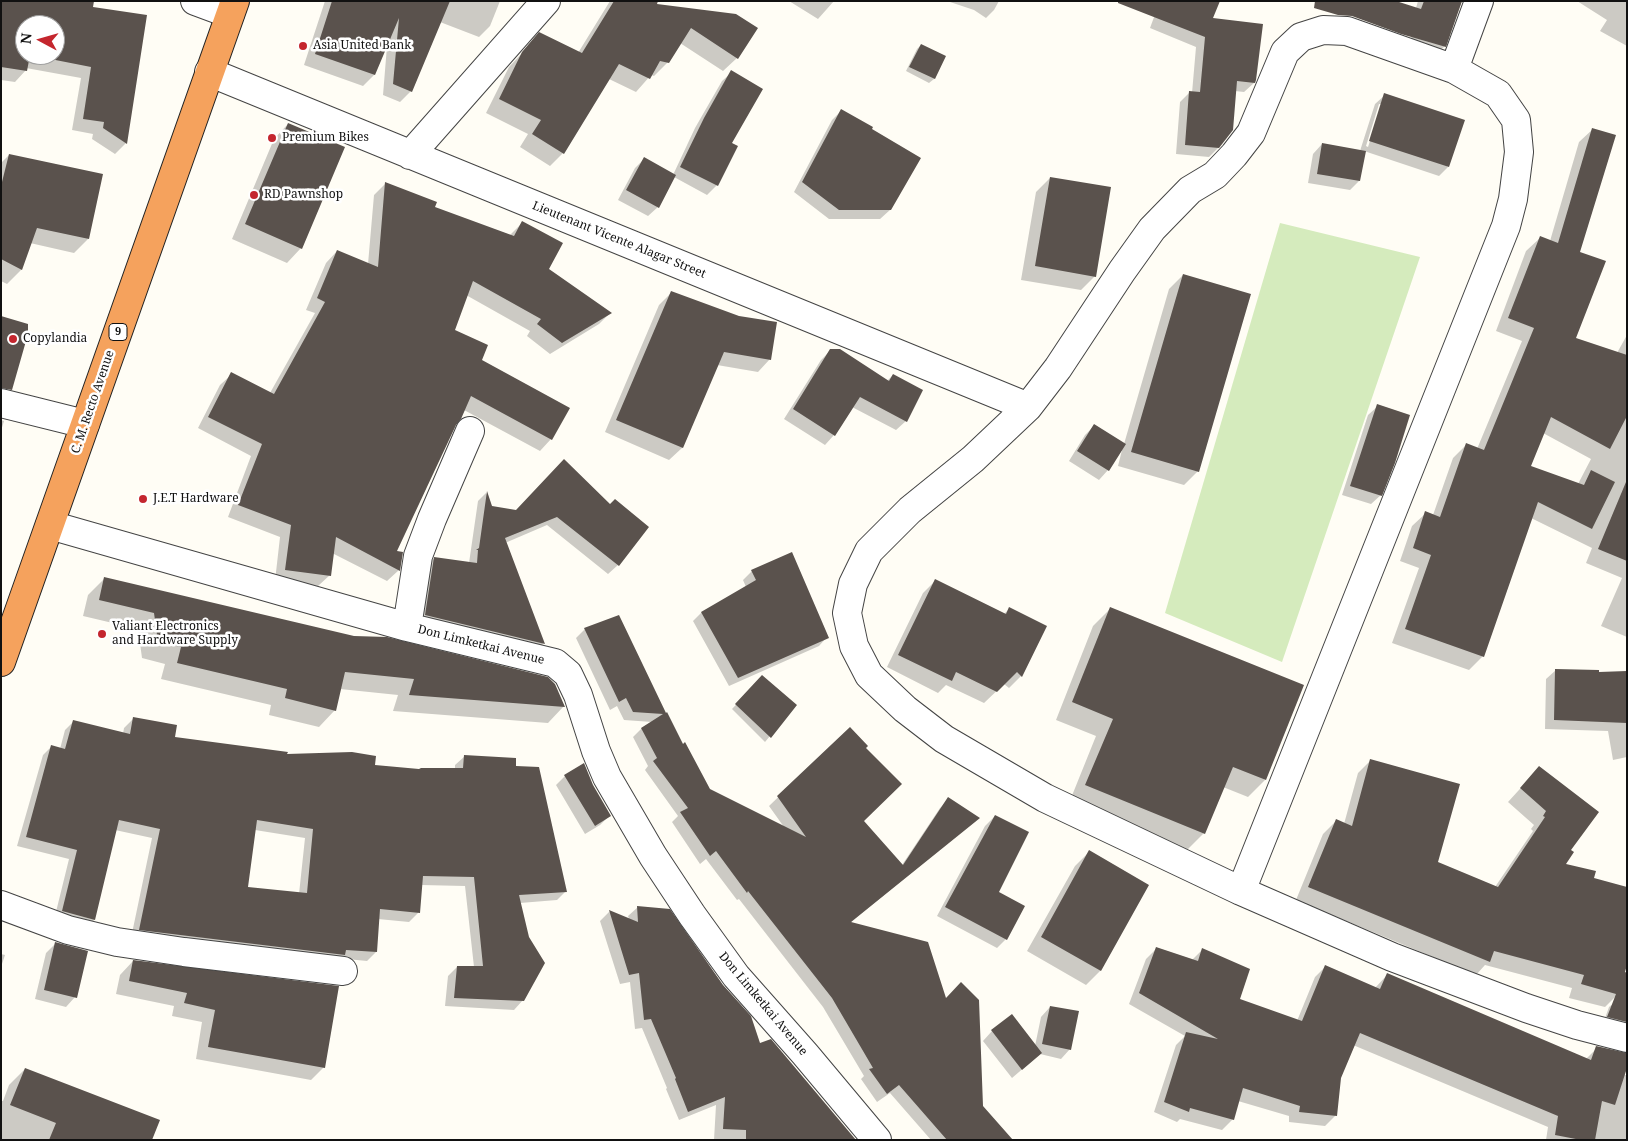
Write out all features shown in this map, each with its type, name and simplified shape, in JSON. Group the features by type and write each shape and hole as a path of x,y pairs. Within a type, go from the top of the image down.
{"highway":[{"name":"C. M. Recto Avenue","path":"4,647 50,525 232,7"}],"street":[{"path":"194,1 232,7"},
{"path":"410,155 546,1"},
{"path":"1454,69 1479,1"},
{"path":"1241,891 1506,226 1513,198 1518,152 1516,120 1498,94 1454,69 1347,31 1323,30 1301,37 1286,52 1251,133 1216,175 1190,190 1152,230 1122,271 1058,368 1028,407 973,459 910,510 869,551 853,584 847,613 854,646 869,675 905,709 944,739 1045,798 1241,891 1392,957 1526,1008 1577,1025 1627,1038"},
{"name":"Lieutenant Vicente Alagar Street","path":"209,72 1028,407"},
{"path":"1,403 85,424"},
{"path":"407,627 418,556 470,430"},
{"name":"Don Limketkai Avenue","path":"50,525 407,627 555,663 568,674 578,695 596,752 607,777 653,856 687,908 736,976 877,1140"},
{"path":"1,905 68,930 118,942 184,952 343,970"}],"green space":[{"path":"1280,223 1420,257 1282,662 1165,613"}],"building":[{"path":"1,1 94,1 93,7 147,15 127,144 103,128 104,122 83,119 91,67 65,62 65,15 15,15 15,65 28,65 27,71 1,67"},
{"path":"332,1 450,1 412,92 393,84 399,18 375,75 315,54"},
{"path":"614,1 658,1 657,4 736,14 758,28 738,59 691,28 669,63 660,61 650,79 619,64 564,154 532,134 541,120 499,99 522,52 539,32 582,53"},
{"path":"1118,1 1220,1 1213,18 1263,24 1255,83 1237,81 1233,130 1219,148 1185,145 1189,91 1200,92 1205,37 1118,3"},
{"path":"1315,1 1396,1 1421,9 1424,1 1462,1 1446,47 1401,34 1352,16 1338,15 1314,8"},
{"path":"921,44 946,56 935,79 909,67"},
{"path":"731,70 763,89 732,143 738,146 718,186 680,167 704,118"},
{"path":"1384,93 1465,120 1449,167 1369,141"},
{"path":"841,109 921,158 891,210 839,210 802,182"},
{"path":"288,123 345,147 302,249 245,224"},
{"path":"1592,128 1616,135 1580,252 1606,261 1576,338 1627,355 1627,416 1610,449 1551,417 1531,466 1584,485 1591,470 1615,482 1592,529 1538,502 1484,657 1405,629 1431,555 1413,548 1425,511 1440,517 1466,443 1484,450 1534,328 1508,318 1540,236 1558,243"},
{"path":"1322,143 1366,151 1360,181 1317,174"},
{"path":"9,154 103,174 89,239 37,228 22,270 1,259 1,186"},
{"path":"644,157 676,175 659,208 626,190"},
{"path":"1050,177 1111,187 1096,277 1035,266"},
{"path":"385,182 437,202 435,207 514,236 522,221 563,243 549,269 612,313 562,343 537,324 541,319 473,281 455,330 488,345 482,360 570,408 552,440 471,396 397,551 403,552 400,571 336,537 331,576 285,570 291,525 238,505 262,444 208,417 231,372 274,394 325,302 317,298 337,250 378,267"},
{"path":"1183,274 1251,294 1199,472 1131,452"},
{"path":"671,291 739,316 777,322 771,360 724,352 683,448 616,420"},
{"path":"1,316 28,324 28,334 12,390 1,388"},
{"path":"830,349 840,349 889,381 893,374 923,390 907,422 860,397 835,436 793,409"},
{"path":"1377,404 1410,415 1395,463 1382,496 1350,486"},
{"path":"1094,424 1126,444 1109,471 1077,451"},
{"path":"564,459 610,504 615,499 649,527 619,566 557,517 505,538 545,644 425,615 434,557 477,563 478,550 476,550 479,548 487,491 492,506 516,510"},
{"path":"1627,482 1627,561 1598,549"},
{"path":"792,552 829,638 738,678 701,612 756,580 751,570"},
{"path":"104,577 354,636 387,637 548,677 555,684 565,707 409,695 414,679 345,672 336,711 285,698 287,689 177,663 181,647 158,642 154,613 99,600"},
{"path":"935,579 1006,614 1009,607 1047,626 1022,677 1017,672 997,692 956,672 952,681 898,655"},
{"path":"1110,607 1304,685 1266,780 1233,767 1205,834 1085,785 1113,719 1072,702"},
{"path":"619,615 666,713 683,744 685,742 710,789 806,837 777,796 850,727 868,746 866,748 902,784 864,821 903,865 948,797 980,818 851,922 928,942 946,998 961,982 979,1000 983,1106 1013,1140 947,1140 899,1085 887,1094 869,1069 873,1068 832,998 748,891 747,893 716,851 710,856 680,812 688,808 653,761 657,758 641,728 663,714 633,712 626,698 619,702 584,628"},
{"path":"1555,669 1599,670 1599,672 1627,671 1627,723 1554,720"},
{"path":"762,675 797,705 771,738 735,704"},
{"path":"133,717 177,725 175,737 288,752 287,754 352,752 376,756 375,765 419,769 463,768 464,755 516,758 516,766 539,767 567,892 519,895 529,937 545,963 524,1001 454,998 457,966 483,966 474,877 423,876 420,913 380,909 377,952 346,950 345,955 139,930 160,829 119,820 95,920 62,911 77,850 26,837 51,745 65,749 73,720 130,734","holes":["257,820 313,829 307,893 248,887"]},
{"path":"1370,759 1460,784 1438,862 1498,887 1545,817 1543,816 1546,811 1520,788 1539,766 1599,812 1571,850 1574,852 1566,864 1596,871 1594,878 1627,887 1627,965 1625,972 1627,973 1627,1022 1607,1017 1616,994 1581,984 1584,975 1494,951 1490,962 1308,887 1336,819 1352,826"},
{"path":"584,763 593,785 611,816 595,826 564,775"},
{"path":"995,815 1029,832 999,892 1025,906 1007,940 945,907"},
{"path":"1089,850 1149,885 1101,971 1041,937"},
{"path":"637,906 670,909 723,985 751,1016 760,1043 771,1039 856,1140 746,1140 746,1130 723,1129 725,1097 688,1112 651,1019 644,1020 639,973 629,975 609,910 638,922"},
{"path":"55,942 88,951 77,998 44,990"},
{"path":"1156,947 1198,961 1202,948 1250,969 1240,999 1302,1021 1325,965 1380,989 1387,973 1591,1060 1596,1046 1627,1053 1627,1068 1615,1105 1602,1101 1595,1140 1581,1140 1555,1135 1558,1116 1360,1033 1341,1078 1337,1116 1299,1112 1300,1106 1243,1088 1234,1120 1190,1108 1189,1112 1164,1102 1186,1032 1218,1039 1139,993"},
{"path":"133,960 339,986 325,1068 208,1047 215,1010 184,1003 187,993 129,981"},
{"path":"1050,1006 1079,1011 1071,1050 1042,1044"},
{"path":"1012,1014 1042,1053 1022,1070 991,1030"},
{"path":"25,1068 160,1120 152,1140 49,1140 56,1123 10,1105"}],"place":[{"name":"Asia United Bank","path":"303,46"},
{"name":"Premium Bikes","path":"272,138"},
{"name":"RD Pawnshop","path":"254,195"},
{"name":"Copylandia","path":"13,339"},
{"name":"J.E.T Hardware","path":"143,499"},
{"name":"Valiant Electronics and Hardware Supply","path":"102,634"}]}
